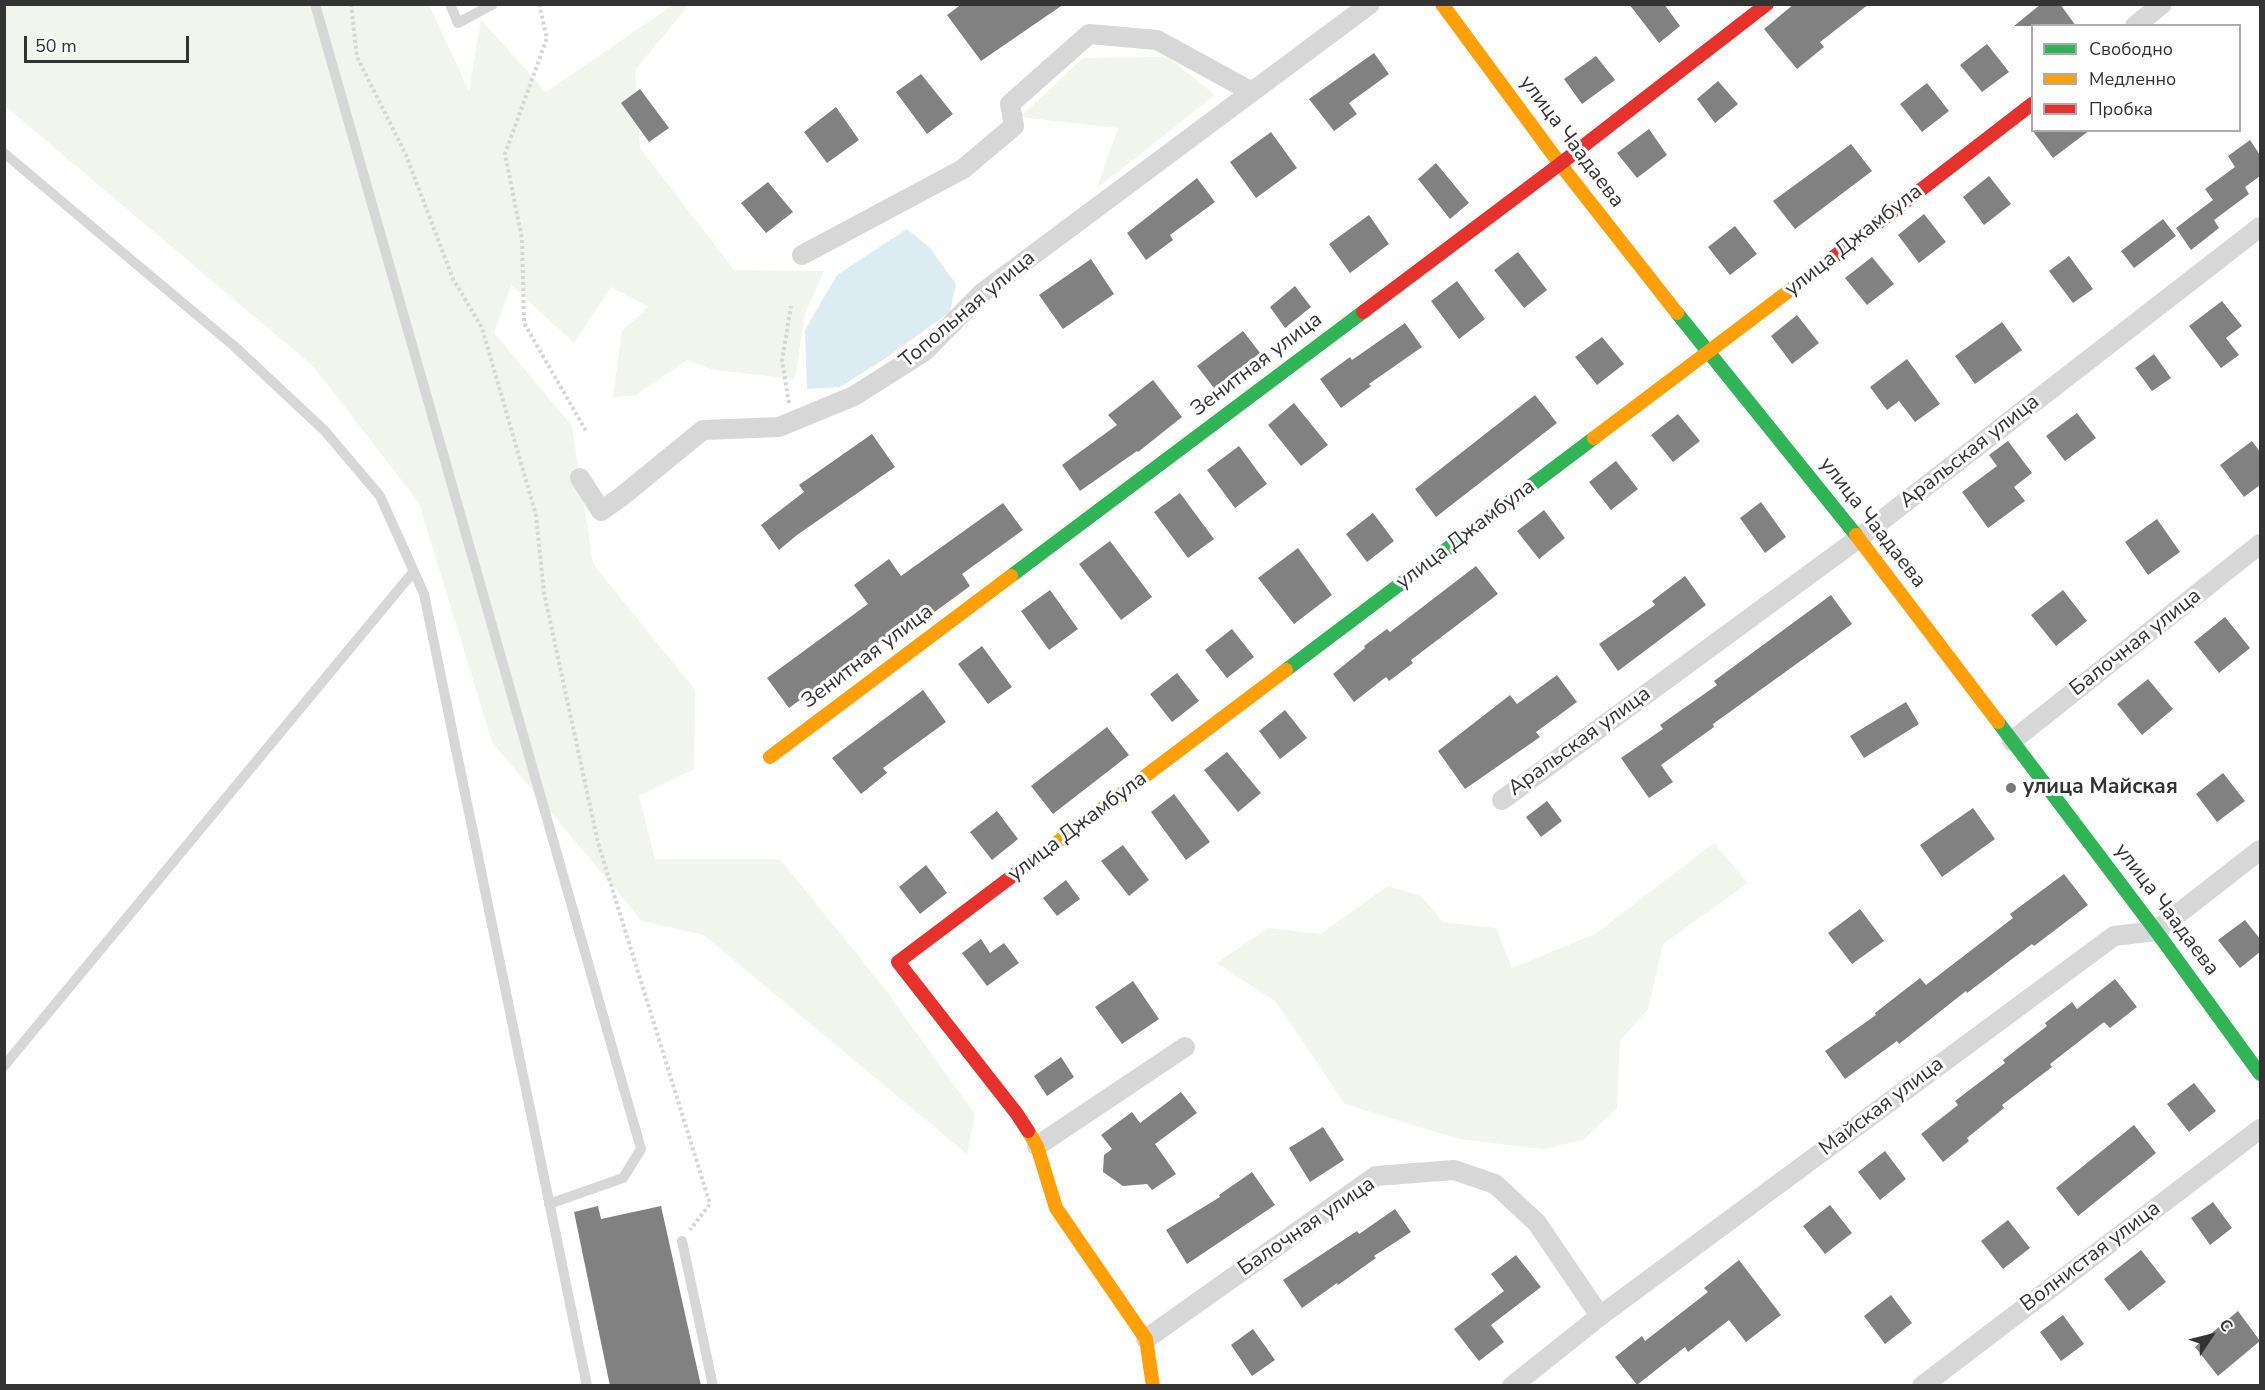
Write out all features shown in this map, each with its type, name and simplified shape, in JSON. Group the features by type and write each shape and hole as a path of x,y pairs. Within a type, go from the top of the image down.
{"street":[{"name":"Топольная улица","path":"580,478 601,511 703,430 779,427 854,396 925,351 982,293 1370,4"},
{"name":"улица Чаадаева","path":"1442,4 1560,164 1708,353 1859,538 2156,931 2260,1074"},
{"name":"Зенитная улица","path":"770,758 1560,164 1767,4"},
{"path":"2137,24 2162,4"},
{"path":"802,255 963,169 1014,126 1010,104 1089,34 1157,40 1252,92"},
{"name":"улица Джамбула","path":"1037,1146 1017,1114 898,962 1708,353 2031,105"},
{"name":"Аральская улица","path":"1502,800 1859,538 2260,227"},
{"name":"Балочная улица","path":"2012,741 2260,544"},
{"path":"2156,931 2260,850"},
{"name":"Майская улица","path":"1512,1386 1600,1316 2114,936 2156,931"},
{"path":"1153,1386 1146,1339 1056,1208 1037,1146 1185,1047"},
{"name":"Волнистая улица","path":"1922,1386 2260,1130"},
{"name":"Балочная улица","path":"1146,1339 1376,1176 1454,1170 1495,1184 1537,1222 1600,1316"}],"lane":[{"path":"315,4 641,1149 623,1178 549,1204"},
{"path":"450,4 458,23 493,4"},
{"path":"4,153 234,346 324,430 380,496 424,594 587,1386"},
{"path":"4,1066 414,571"},
{"path":"681,1241 713,1386"}],"path":[{"path":"351,4 357,57 406,155 453,279 482,328 536,514 544,593 598,843 710,1204 681,1241"},
{"path":"538,4 547,38 505,154 522,239 524,323 586,430"},
{"path":"791,306 782,361 793,422"}],"shaded area":[{"path":"5,5 429,5 469,91 481,20 546,92 673,5 689,5 635,70 640,148 734,270 824,271 805,313 795,379 714,370 687,360 636,395 613,397 622,331 649,307 611,287 574,343 511,285 494,333 572,426 593,564 695,690 694,769 639,796 655,859 780,859 884,988 975,1114 967,1154 704,935 642,921 492,742 419,503 314,367 5,106"},
{"path":"1168,57 1215,95 1097,188 1118,128 1020,117 1083,58"},
{"path":"907,229 929,247 956,284 950,312 886,358 840,387 807,389 805,330 837,275"},
{"path":"1714,843 1748,883 1663,944 1648,1009 1620,1041 1617,1108 1583,1140 1543,1149 1459,1139 1345,1104 1276,1002 1217,963 1268,928 1320,934 1388,886 1421,896 1443,922 1496,928 1512,968 1595,934"}],"building":[{"path":"962,4 1064,4 981,61 947,15"},
{"path":"1629,4 1664,4 1680,26 1659,43"},
{"path":"1794,4 1869,4 1820,42 1824,47 1797,69 1764,29"},
{"path":"2041,4 2060,4 2075,24 2031,24 2031,26 2014,26"},
{"path":"1987,44 2009,72 1982,92 1960,65"},
{"path":"1374,53 1389,74 1349,103 1357,114 1334,131 1309,99"},
{"path":"1596,56 1615,80 1582,104 1564,79"},
{"path":"921,74 953,114 927,134 896,92"},
{"path":"1718,81 1738,104 1715,123 1697,99"},
{"path":"1927,83 1949,111 1922,132 1900,104"},
{"path":"640,89 669,128 649,142 621,103"},
{"path":"836,107 859,140 827,163 804,132"},
{"path":"1649,129 1667,155 1637,178 1617,153"},
{"path":"1271,132 1297,168 1256,198 1230,162"},
{"path":"2034,132 2087,132 2053,158"},
{"path":"2250,140 2260,155 2260,176 2245,187 2249,194 2214,220 2219,228 2191,250 2176,228 2213,200 2205,189 2235,167 2228,156"},
{"path":"1851,144 1872,171 1795,229 1773,201"},
{"path":"1436,163 1469,203 1450,219 1418,179"},
{"path":"1989,176 2011,204 1984,225 1963,197"},
{"path":"1197,178 1215,202 1170,235 1173,240 1146,260 1127,233"},
{"path":"768,182 793,212 766,233 741,203"},
{"path":"1924,214 1946,242 1919,263 1898,235"},
{"path":"1369,215 1389,244 1350,273 1329,244"},
{"path":"2163,219 2176,236 2134,268 2121,251"},
{"path":"1735,226 1757,254 1730,275 1708,247"},
{"path":"1518,252 1547,290 1524,308 1494,270"},
{"path":"2069,256 2093,289 2073,303 2049,271"},
{"path":"1872,257 1894,284 1867,305 1845,278"},
{"path":"1091,259 1114,294 1063,329 1039,295"},
{"path":"1457,281 1485,319 1459,339 1431,301"},
{"path":"1295,286 1311,307 1285,328 1270,307"},
{"path":"2222,301 2242,326 2226,338 2239,355 2221,368 2189,326"},
{"path":"1797,315 1819,343 1792,364 1771,336"},
{"path":"2002,322 2022,350 1975,384 1955,356"},
{"path":"1405,323 1422,347 1369,384 1371,386 1341,408 1320,379 1350,357 1352,360"},
{"path":"1243,331 1260,353 1214,388 1197,366"},
{"path":"1602,337 1624,364 1597,385 1575,357"},
{"path":"2154,354 2171,378 2152,391 2135,368"},
{"path":"1907,359 1940,404 1915,422 1899,401 1887,410 1870,387"},
{"path":"1153,380 1182,417 1138,452 1080,491 1062,465 1117,425 1108,415"},
{"path":"1535,395 1557,423 1436,517 1415,489"},
{"path":"1294,403 1328,445 1301,466 1268,425"},
{"path":"2077,413 2096,438 2065,461 2046,436"},
{"path":"1678,414 1700,441 1673,462 1651,435"},
{"path":"872,434 895,467 779,550 761,525 804,492 799,485"},
{"path":"2008,441 2032,473 2014,487 2025,501 1988,528 1962,492 1997,466 1989,455"},
{"path":"2252,441 2260,452 2260,485 2244,497 2220,465"},
{"path":"1239,446 1267,484 1235,508 1207,470"},
{"path":"1616,461 1638,489 1611,510 1589,482"},
{"path":"1180,493 1214,539 1188,558 1154,512"},
{"path":"1761,502 1786,537 1765,553 1740,518"},
{"path":"1003,503 1023,530 962,574 970,586 895,641 890,634 789,708 767,678 868,604 854,585 889,559 901,576"},
{"path":"1544,510 1565,538 1539,559 1517,531"},
{"path":"1373,513 1394,541 1367,562 1346,534"},
{"path":"2157,519 2180,552 2148,575 2125,542"},
{"path":"1110,541 1152,597 1121,620 1079,564"},
{"path":"1298,548 1332,595 1294,624 1258,578"},
{"path":"1476,566 1498,594 1411,660 1413,663 1389,681 1386,677 1354,702 1333,674 1365,648 1364,646 1387,629 1390,632"},
{"path":"1685,576 1706,605 1618,671 1599,644 1655,605 1652,601"},
{"path":"1050,590 1078,629 1049,650 1021,611"},
{"path":"2063,590 2087,621 2056,646 2031,615"},
{"path":"1831,595 1852,624 1713,724 1714,727 1661,765 1673,782 1649,798 1621,758 1663,729 1660,725 1717,685 1714,681"},
{"path":"2225,617 2250,648 2219,673 2194,642"},
{"path":"1232,629 1254,657 1227,678 1205,650"},
{"path":"982,646 1012,687 988,704 958,664"},
{"path":"1177,673 1199,701 1172,722 1150,694"},
{"path":"1557,675 1577,702 1536,732 1540,737 1465,789 1438,751 1510,695 1517,704"},
{"path":"2148,679 2173,709 2142,735 2117,704"},
{"path":"923,690 946,722 883,768 887,773 861,794 832,758"},
{"path":"1906,702 1919,724 1864,758 1850,736"},
{"path":"1285,710 1307,738 1280,759 1259,731"},
{"path":"1107,727 1129,755 1053,814 1031,786"},
{"path":"1227,752 1261,793 1238,812 1204,770"},
{"path":"2223,773 2245,801 2217,822 2196,794"},
{"path":"1174,794 1210,842 1186,860 1151,812"},
{"path":"1547,801 1562,821 1541,837 1526,817"},
{"path":"1973,808 1995,839 1942,877 1920,845"},
{"path":"997,811 1018,839 992,860 970,832"},
{"path":"1123,845 1149,880 1129,896 1101,861"},
{"path":"926,865 947,893 920,914 899,887"},
{"path":"2064,874 2088,905 2034,946 2032,944 1967,993 1966,991 1899,1044 1897,1041 1845,1079 1825,1051 1876,1015 1875,1013 1920,978 1926,985 2013,918 2010,914"},
{"path":"1066,880 1080,899 1057,916 1043,898"},
{"path":"1860,909 1884,941 1852,964 1828,933"},
{"path":"2245,920 2260,939 2260,952 2240,968 2218,940"},
{"path":"981,939 990,953 1004,943 1019,963 987,986 962,953"},
{"path":"2115,979 2137,1007 2110,1028 2104,1022 2050,1064 2052,1067 2002,1105 2004,1108 1967,1138 1969,1141 1943,1162 1921,1134 1958,1105 1955,1101 2005,1063 2003,1060 2047,1026 2045,1023 2072,1002 2077,1009"},
{"path":"1133,981 1159,1019 1122,1044 1095,1007"},
{"path":"1061,1057 1074,1077 1047,1096 1034,1076"},
{"path":"2194,1083 2216,1111 2189,1132 2167,1104"},
{"path":"1181,1092 1197,1113 1155,1144 1176,1174 1152,1190 1147,1184 1123,1186 1103,1172 1104,1155 1112,1149 1101,1135 1132,1112 1140,1123"},
{"path":"2134,1125 2156,1153 2078,1216 2056,1188"},
{"path":"1323,1127 1344,1160 1310,1182 1289,1148"},
{"path":"1885,1151 1906,1179 1880,1200 1858,1172"},
{"path":"1252,1172 1275,1205 1187,1264 1166,1230 1220,1197 1219,1195"},
{"path":"2213,1202 2232,1228 2210,1245 2191,1218"},
{"path":"1830,1205 1852,1233 1825,1254 1803,1226"},
{"path":"598,1206 601,1219 661,1206 701,1386 610,1386 574,1212"},
{"path":"1395,1209 1411,1232 1302,1308 1283,1280 1357,1231 1359,1234"},
{"path":"2008,1220 2030,1248 2003,1269 1981,1241"},
{"path":"2141,1250 2166,1282 2129,1311 2104,1279"},
{"path":"1516,1255 1541,1287 1491,1325 1504,1342 1479,1361 1454,1329 1504,1291 1491,1274"},
{"path":"1739,1260 1781,1315 1746,1342 1729,1320 1688,1352 1685,1347 1637,1385 1615,1357 1642,1336 1645,1341 1708,1292 1704,1288"},
{"path":"1891,1295 1912,1323 1885,1344 1864,1316"},
{"path":"2238,1311 2260,1341 2218,1376 2195,1347"},
{"path":"2063,1315 2084,1344 2061,1361 2040,1332"},
{"path":"1253,1329 1275,1360 1252,1376 1231,1345"}],"traffic: fast":[{"path":"1011,576 1363,312"},
{"path":"1677,313 1856,535"},
{"path":"1286,670 1594,438"},
{"path":"1998,722 2156,931 2260,1074"}],"traffic: slow":[{"path":"1442,4 1560,164 1677,313"},
{"path":"1594,438 1822,266"},
{"path":"1856,535 1998,722"},
{"path":"770,757 1011,576"},
{"path":"1039,856 1286,670"},
{"path":"1028,1131 1037,1146 1056,1208 1146,1339 1153,1386"}],"traffic: jam":[{"path":"1363,312 1767,4"},
{"path":"1822,266 2031,105"},
{"path":"1028,1131 898,962 1039,856"}],"place":[{"name":"улица Майская","path":"2011,788"}]}
